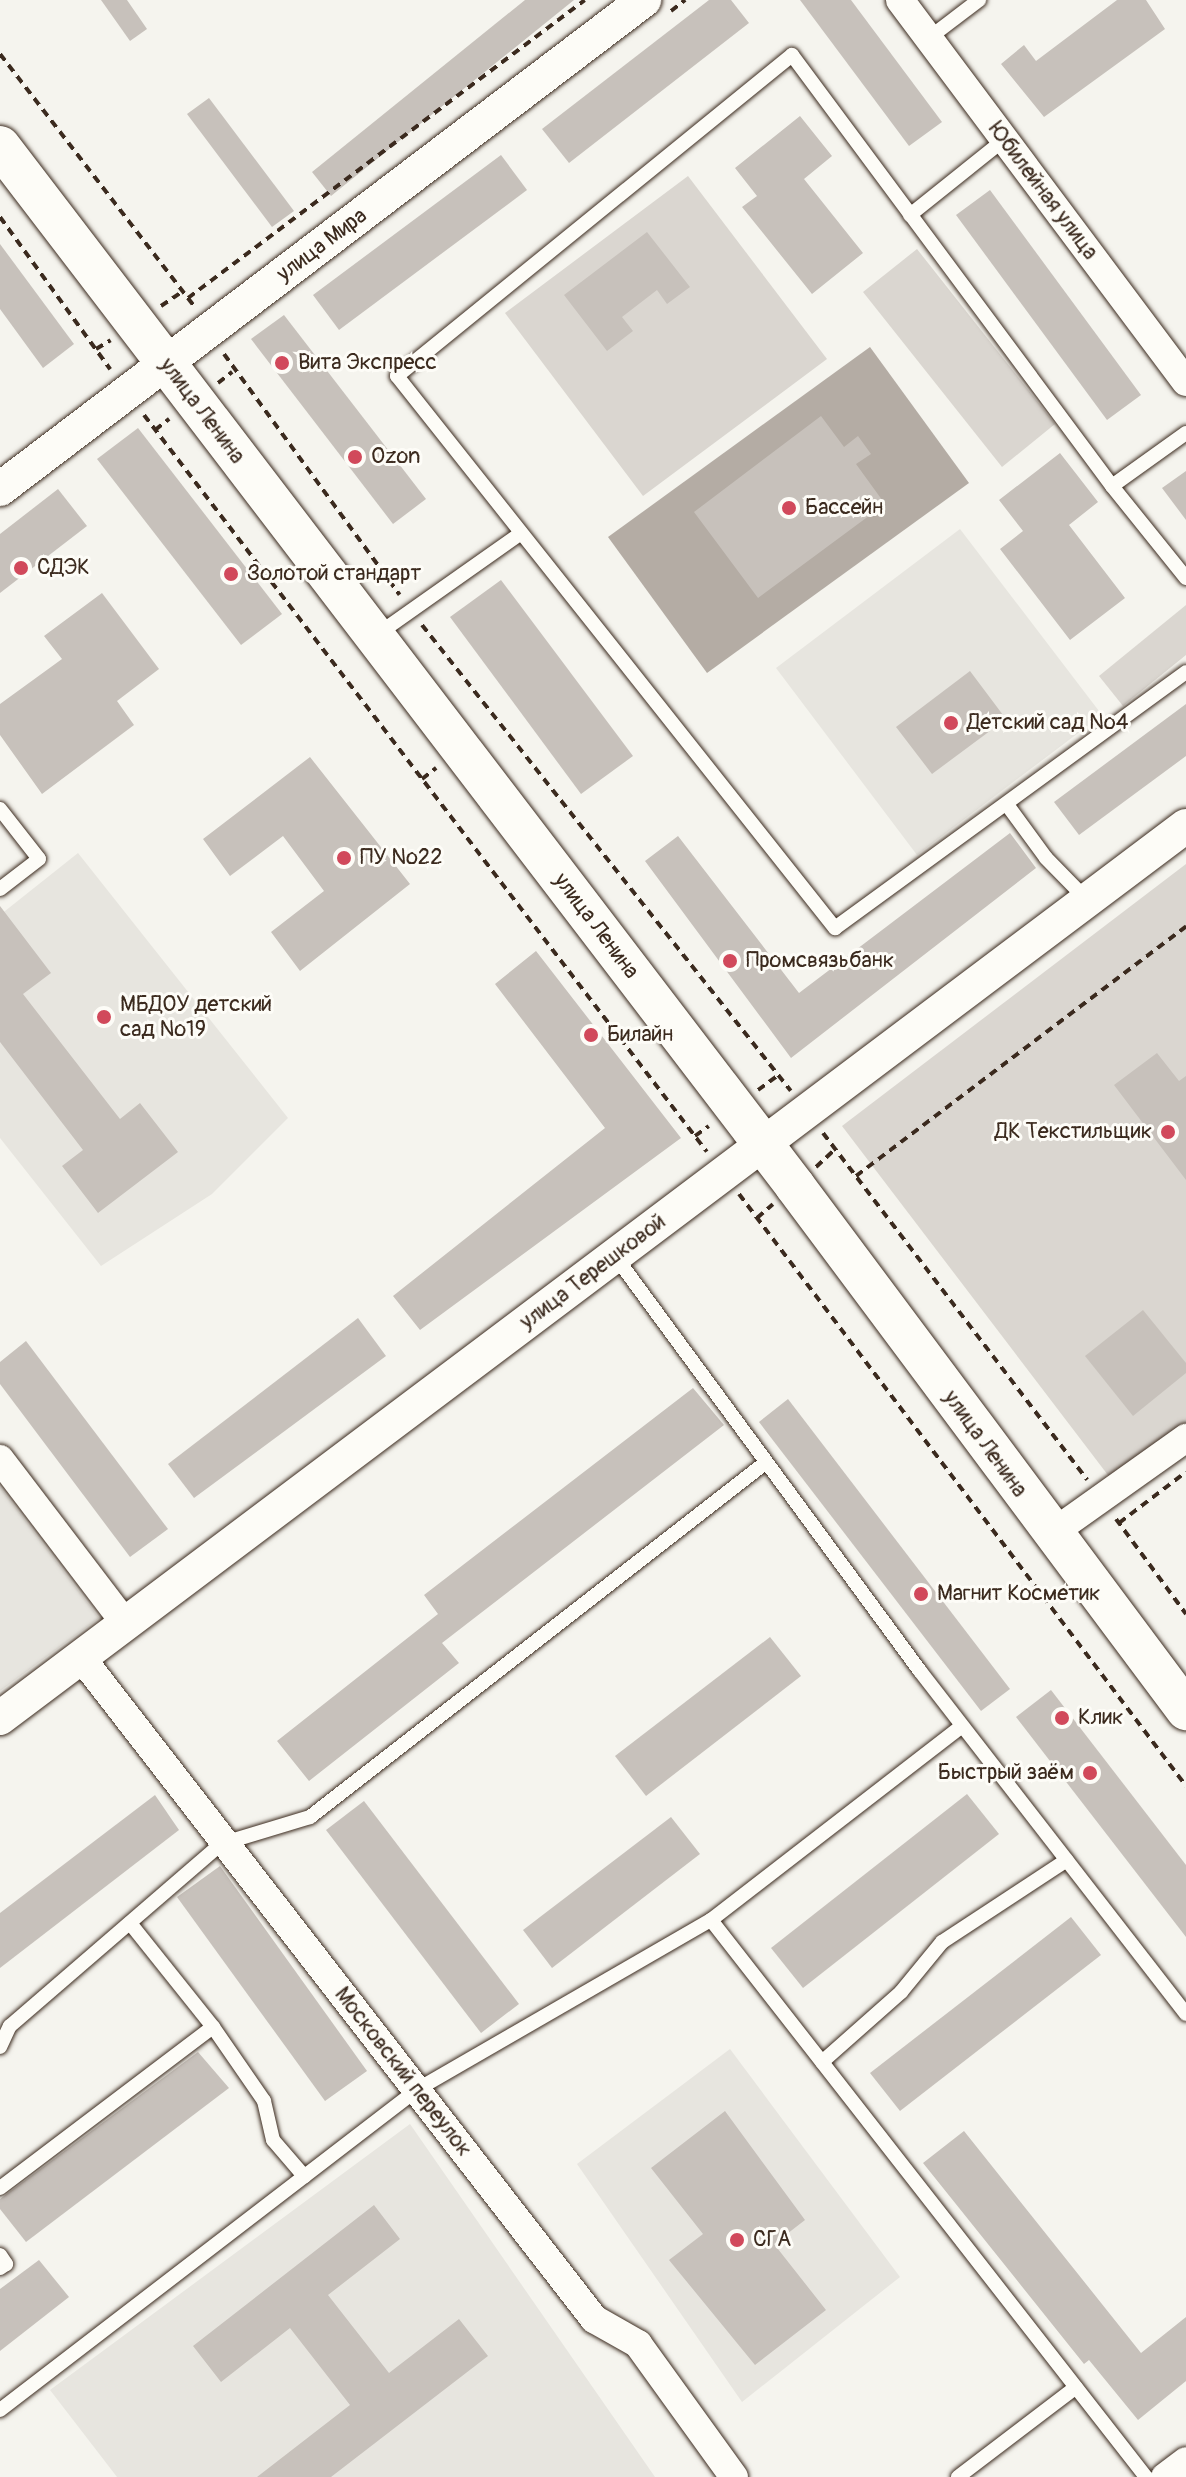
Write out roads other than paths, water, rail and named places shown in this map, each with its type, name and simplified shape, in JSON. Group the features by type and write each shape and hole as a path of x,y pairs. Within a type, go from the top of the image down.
{"main road":[{"name":"улица Ленина","path":"0,146 763,1146 1186,1710"}],"street":[{"name":"Юбилейная улица","path":"900,0 1186,382"},
{"name":"улица Мира","path":"0,489 167,365 624,6"},
{"name":"улица Терешковой","path":"0,1718 1186,826"},
{"path":"1051,1534 1111,1512 1186,1438"},
{"path":"0,1459 124,1622"},
{"name":"Московский переулок","path":"80,1656 221,1844 418,2089 594,2319 638,2344 734,2477"},
{"path":"1165,2477 1186,2461"}],"lane":[{"path":"929,38 979,0"},
{"path":"1186,578 1112,486 792,55 397,376 835,928 1008,806 1186,672"},
{"path":"910,215 1005,139"},
{"path":"1112,486 1186,433"},
{"path":"374,636 521,533"},
{"path":"1008,806 1046,858 1087,900"},
{"path":"0,809 39,859 0,889"},
{"path":"615,1256 962,1726 1186,2014"},
{"path":"0,2047 10,2026 221,1844 310,1817 765,1463"},
{"path":"0,2410 418,2089 711,1920 962,1726"},
{"path":"822,2062 901,1992 942,1942 1067,1860"},
{"path":"711,1920 1146,2477"},
{"path":"130,1923 213,2027 264,2101 273,2140 304,2176"},
{"path":"0,2188 213,2027"},
{"path":"0,2255 6,2264 0,2268"},
{"path":"958,2477 1076,2387"}],"place":[{"name":"Вита Экспресс","path":"282,363"},
{"name":"Ozon","path":"355,457"},
{"name":"Бассейн","path":"789,508"},
{"name":"СДЭК","path":"21,568"},
{"name":"Золотой стандарт","path":"231,574"},
{"name":"Детский сад №4","path":"951,723"},
{"name":"ПУ №22","path":"344,858"},
{"name":"Промсвязьбанк","path":"730,961"},
{"name":"МБДОУ детский сад №19","path":"104,1017"},
{"name":"Билайн","path":"591,1035"},
{"name":"ДК Текстильщик","path":"1168,1132"},
{"name":"Магнит Косметик","path":"921,1594"},
{"name":"Клик","path":"1062,1718"},
{"name":"Быстрый заём","path":"1090,1773"},
{"name":"СГА","path":"737,2240"}]}
